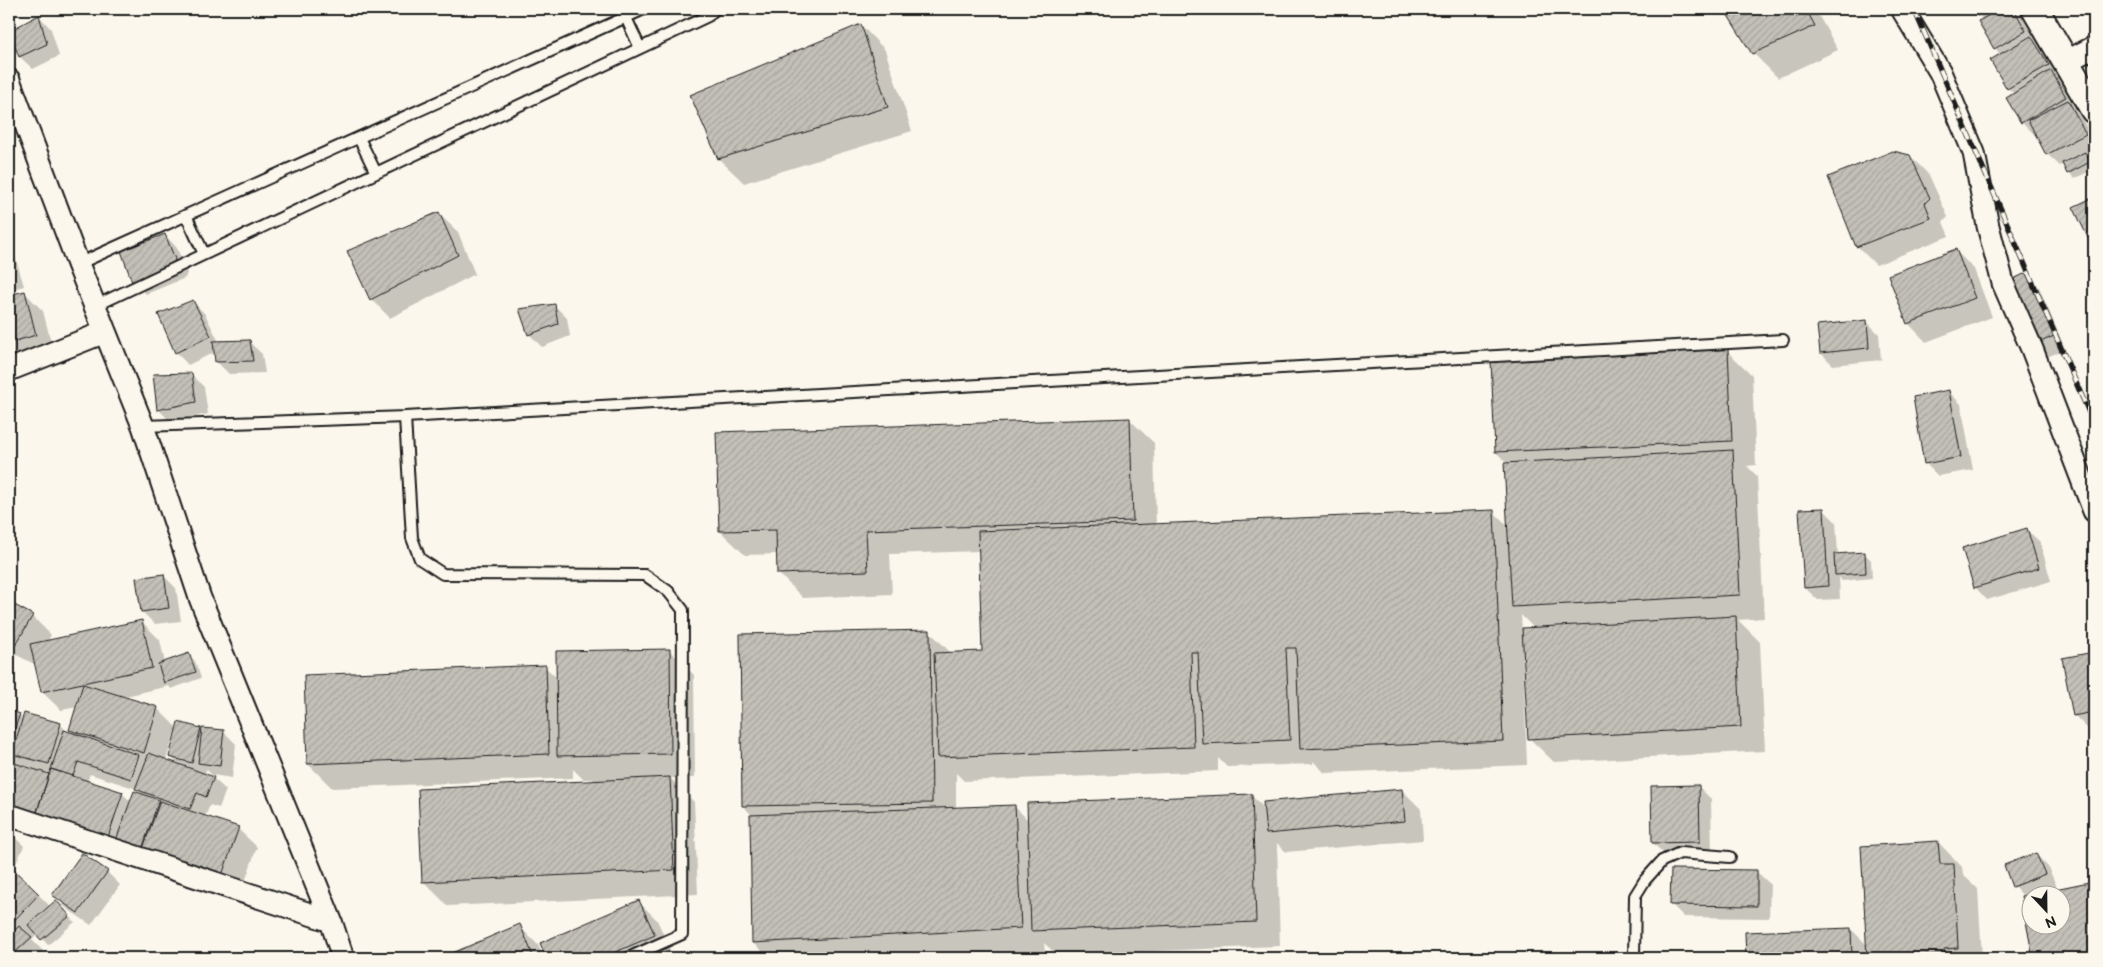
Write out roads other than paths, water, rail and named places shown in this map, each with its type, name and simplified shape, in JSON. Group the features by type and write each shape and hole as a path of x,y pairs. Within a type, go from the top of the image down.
{"street":[{"path":"1902,9 1940,72 1974,153 1988,226 2003,283 2032,349 2094,511"},
{"path":"2035,9 2094,110"},
{"path":"2067,61 2094,47"},
{"path":"9,80 94,306 142,426 200,598 331,921 343,958"},
{"path":"9,370 105,332"},
{"path":"9,814 331,921"}],"lane":[{"path":"78,264 358,138 624,13 644,9"},
{"path":"94,306 708,16 715,9"},
{"path":"624,13 640,48"},
{"path":"358,138 376,173"},
{"path":"186,216 204,254"},
{"path":"142,426 405,417 1783,340"},
{"path":"405,417 412,538 420,559 443,574 645,575 668,591 683,610 682,934 628,958"},
{"path":"1634,958 1635,896 1645,880 1662,861 1680,853 1730,857"}],"railway":[{"path":"1914,9 2094,424"}]}
